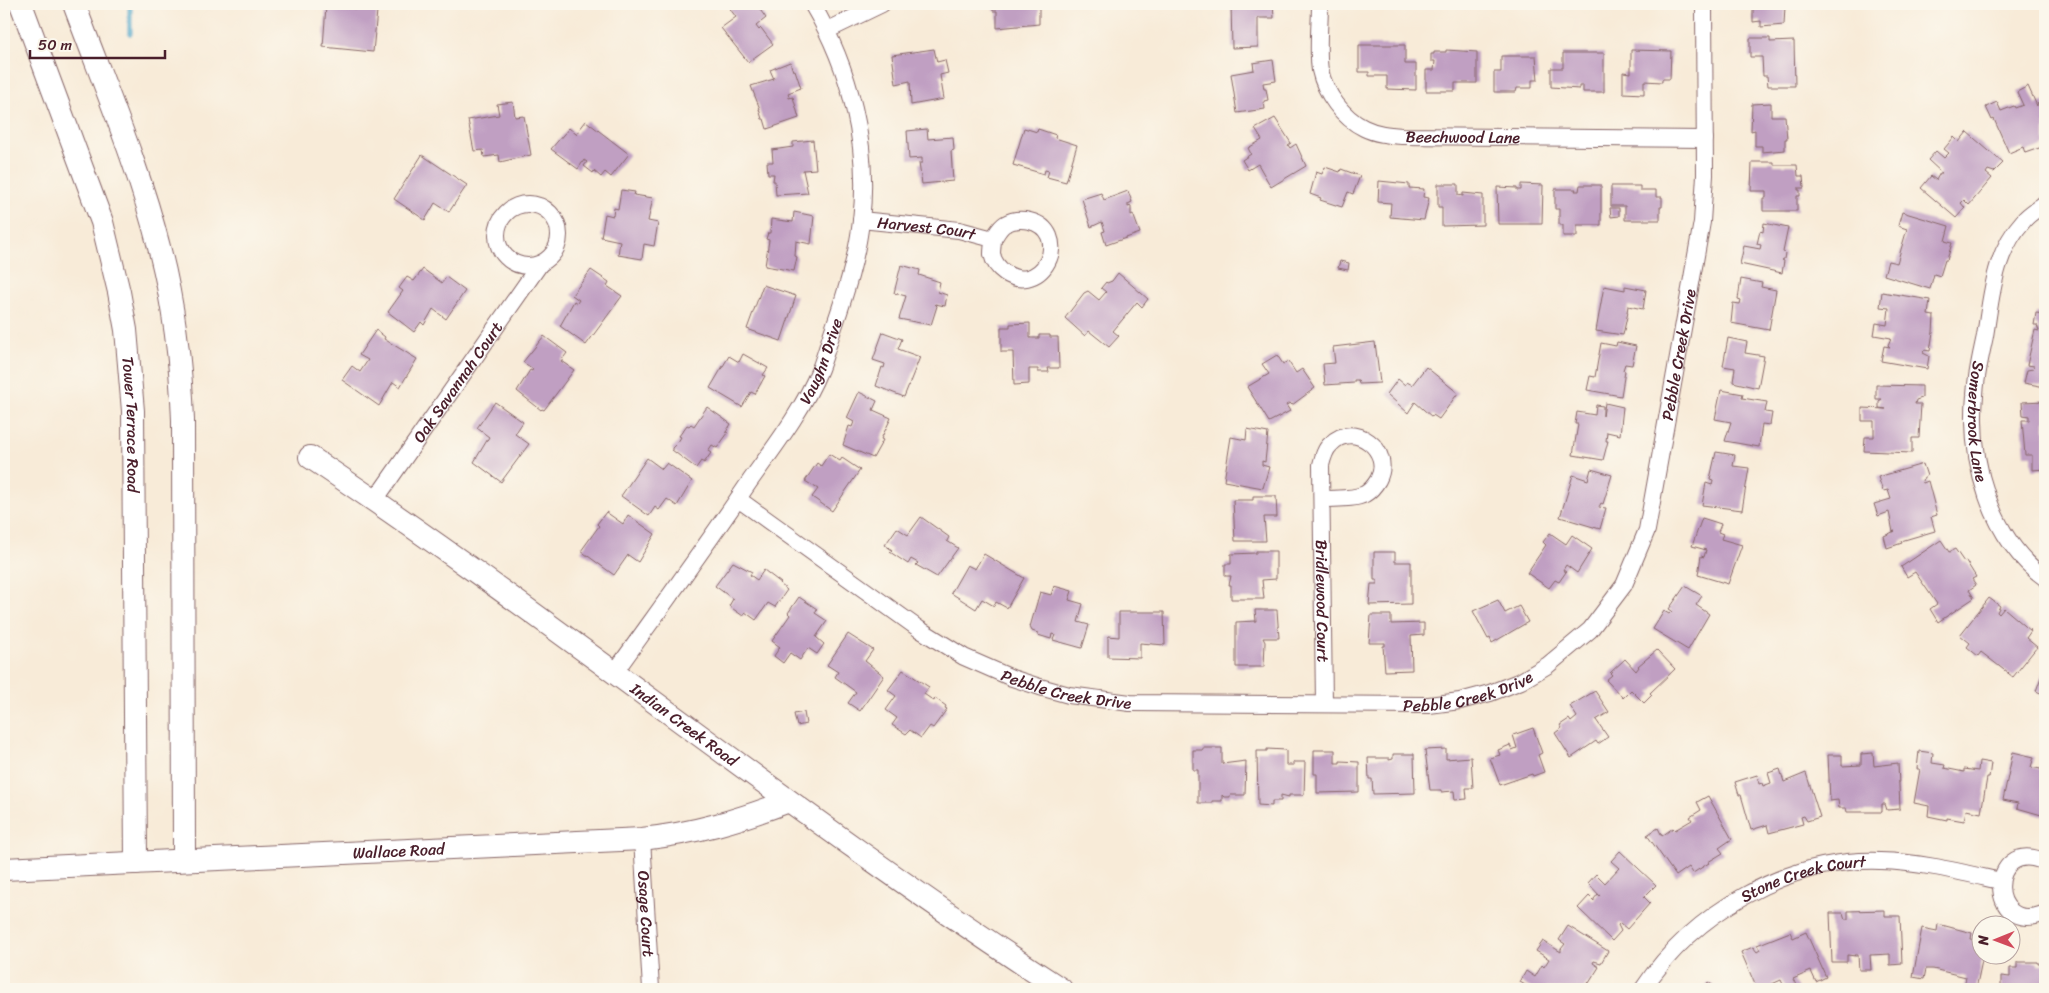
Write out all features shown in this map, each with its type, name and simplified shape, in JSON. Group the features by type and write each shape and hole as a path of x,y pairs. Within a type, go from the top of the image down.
{"street":[{"name":"Tower Terrace Road","path":"21,4 102,222 115,273 126,330 133,411 136,863"},
{"path":"74,4 138,175 161,252 176,331 181,375 183,420 184,860"},
{"name":"Vaughn Drive","path":"615,672 792,421 819,370 844,298 854,260 861,220 863,176 859,133 847,80 828,30 812,4"},
{"path":"828,30 882,4"},
{"name":"Beechwood Lane","path":"1320,4 1320,70 1327,89 1338,105 1363,128 1381,134 1402,136 1705,139"},
{"name":"Pebble Creek Drive","path":"738,499 919,629 964,657 1012,678 1069,695 1123,702 1437,704 1490,694 1521,681 1548,665 1590,630 1624,585 1647,530 1702,222 1705,175 1704,4"},
{"name":"Somerbrook Lane","path":"2045,203 2025,218 2008,240 1996,268 1975,395 1974,440 1988,500 1999,524 2016,549 2045,578"},
{"name":"Harvest Court","path":"861,220 960,230 993,239"},
{"name":"Oak Savannah Court","path":"375,500 540,264"},
{"name":"Indian Creek Road","path":"310,457 375,500 615,672 789,801 1060,989"},
{"name":"Bridlewood Court","path":"1323,499 1324,704"},
{"name":"Wallace Road","path":"4,869 642,839 674,835 736,821 789,801"},
{"name":"Osage Court","path":"642,839 651,989"},
{"path":"2045,862 2028,857 2018,859 2010,864 2000,881 2003,901 2017,914 2026,917 2045,913"},
{"name":"Stone Creek Court","path":"1642,989 1665,959 1697,928 1723,909 1751,892 1816,868 1878,861 1937,867 2000,881"}],"building":[{"path":"738,4 756,4 766,18 756,26 759,30 761,28 773,44 748,62 721,28 736,17 730,9"},
{"path":"993,4 1039,4 1039,24 997,28 997,11 993,11"},
{"path":"1231,4 1273,4 1274,18 1258,18 1258,47 1232,48"},
{"path":"1750,4 1783,4 1785,6 1784,25 1761,27 1761,21 1753,22 1753,6 1750,6"},
{"path":"326,6 377,11 373,52 323,47"},
{"path":"1750,38 1770,38 1770,42 1794,41 1795,86 1768,86 1767,76 1763,76 1762,57 1750,57"},
{"path":"1359,45 1405,45 1405,64 1416,64 1416,90 1387,89 1387,76 1369,76 1369,72 1359,72"},
{"path":"934,49 937,62 945,60 948,73 940,75 944,99 911,105 910,81 896,84 892,55"},
{"path":"1446,50 1477,52 1477,83 1455,83 1455,91 1426,91 1426,70 1434,70 1435,61 1431,61 1431,54 1434,54 1434,52 1446,52"},
{"path":"1631,50 1671,51 1670,79 1662,79 1662,82 1644,81 1644,94 1623,93 1623,72 1631,73"},
{"path":"1563,53 1604,53 1604,92 1583,92 1583,86 1579,86 1579,89 1551,87 1551,68 1563,68"},
{"path":"1501,56 1536,56 1538,80 1532,80 1532,88 1517,88 1516,92 1494,92 1494,72 1501,72"},
{"path":"1273,60 1276,81 1263,83 1268,100 1264,101 1265,109 1237,113 1231,74 1254,70 1253,63"},
{"path":"790,62 801,88 788,93 789,98 793,97 799,118 767,129 751,86 774,79 770,70"},
{"path":"2028,86 2037,106 2037,104 2044,101 2045,103 2045,146 2025,153 2023,147 2009,153 1994,119 1992,120 1986,107 1997,102 2001,111 2023,105 2017,92"},
{"path":"513,102 515,117 524,116 531,155 500,162 499,155 484,157 483,150 474,151 468,120 499,115 497,104"},
{"path":"1771,103 1771,116 1785,116 1787,139 1785,139 1785,150 1762,152 1762,146 1755,146 1755,130 1751,131 1752,104"},
{"path":"1275,118 1291,143 1288,145 1290,148 1296,144 1306,166 1271,187 1258,164 1248,170 1242,160 1251,154 1248,148 1262,140 1255,129"},
{"path":"586,121 629,154 611,177 605,172 601,177 594,171 593,173 584,166 587,162 584,160 578,169 551,149 569,128 576,134"},
{"path":"1024,128 1037,132 1038,129 1056,135 1055,138 1077,145 1066,182 1047,177 1049,171 1045,170 1044,174 1013,165"},
{"path":"927,129 928,139 953,137 954,150 951,151 953,181 922,184 919,163 922,163 922,158 909,159 907,131"},
{"path":"1967,132 2003,163 1994,172 1988,170 1986,173 1992,178 1969,205 1964,200 1961,203 1965,208 1956,218 1921,188 1931,176 1936,180 1940,173 1942,173 1928,160 1936,151 1944,158 1949,153 1944,149 1954,137 1959,142"},
{"path":"813,140 816,169 803,170 808,193 776,195 775,181 773,181 774,174 768,174 767,162 773,162 772,150 793,147 793,142"},
{"path":"422,155 467,185 449,212 435,203 425,220 394,199"},
{"path":"1752,162 1774,162 1774,165 1797,165 1798,176 1803,176 1804,188 1798,188 1800,196 1797,196 1797,211 1763,211 1763,198 1766,198 1766,191 1751,191"},
{"path":"1325,167 1340,172 1341,169 1360,176 1353,194 1348,192 1342,207 1320,200 1321,198 1310,194 1316,172 1322,174"},
{"path":"1379,181 1409,184 1409,188 1424,189 1423,197 1429,198 1424,220 1390,217 1391,203 1378,202"},
{"path":"1438,184 1458,184 1458,195 1463,196 1463,193 1483,195 1483,225 1442,226 1442,207 1438,207"},
{"path":"1521,184 1543,185 1542,224 1498,224 1497,187 1521,190"},
{"path":"1580,185 1601,185 1601,225 1577,225 1577,236 1563,236 1563,225 1559,225 1559,209 1555,209 1555,189 1576,189 1575,191 1579,191"},
{"path":"1611,186 1640,186 1640,190 1656,190 1656,197 1662,197 1660,220 1625,220 1625,206 1611,206"},
{"path":"621,190 635,192 634,195 653,198 648,221 658,223 654,246 644,244 642,259 618,255 620,241 601,237 605,214 613,216 614,208 618,209"},
{"path":"1128,191 1132,202 1128,204 1128,207 1131,206 1131,215 1133,214 1140,233 1106,245 1102,232 1105,231 1102,222 1091,227 1082,199 1101,193 1104,200"},
{"path":"1610,208 1619,208 1619,216 1611,217"},
{"path":"794,212 814,216 811,244 796,241 795,256 797,257 794,271 765,266 769,240 766,239 768,233 770,233 771,219 793,222"},
{"path":"1902,212 1949,226 1945,241 1952,243 1947,260 1945,260 1940,276 1934,274 1930,289 1884,275 1888,261 1897,263 1907,229 1898,226"},
{"path":"1764,223 1788,228 1783,252 1785,253 1782,260 1784,261 1782,273 1740,264 1744,246 1760,249 1761,245 1757,244 1760,231 1763,232"},
{"path":"1340,261 1349,263 1348,270 1338,268"},
{"path":"901,265 920,270 919,275 940,282 938,292 947,295 945,306 935,304 937,306 931,325 899,319 906,296 894,293"},
{"path":"423,269 442,283 446,277 465,291 446,319 433,309 424,325 421,322 414,332 388,312 403,291 399,288 407,277 414,281"},
{"path":"591,270 609,282 607,286 622,296 586,345 560,326 574,301 577,303 579,300 572,295"},
{"path":"1118,273 1148,299 1142,307 1137,302 1113,331 1119,336 1109,347 1089,331 1085,336 1065,318 1084,293 1088,291 1099,300 1106,292 1101,288 1106,282 1112,281"},
{"path":"1741,279 1762,283 1761,287 1776,290 1769,330 1731,323 1733,303 1740,304 1741,300 1738,299"},
{"path":"763,285 796,296 781,341 747,329"},
{"path":"1604,286 1625,290 1625,286 1646,290 1643,309 1628,306 1623,335 1596,331"},
{"path":"1882,292 1930,300 1928,315 1934,316 1933,332 1930,351 1924,350 1923,353 1929,356 1927,369 1881,361 1884,346 1890,347 1888,345 1891,338 1874,335 1876,323 1887,325 1889,308 1880,307"},
{"path":"2036,313 2045,314 2045,387 2024,383 2027,370 2033,369 2034,366 2027,365 2035,330 2039,331 2037,325 2034,325"},
{"path":"1030,323 1030,338 1039,338 1039,335 1058,337 1059,368 1048,368 1049,372 1038,372 1038,369 1029,369 1029,384 1014,385 1013,352 1001,352 1001,327 1010,327 1010,324"},
{"path":"376,330 385,337 384,339 417,359 400,387 393,382 379,406 342,380 352,366 360,372 368,360 359,355"},
{"path":"883,332 902,339 898,349 920,357 904,397 876,386 882,367 884,368 885,364 873,360"},
{"path":"544,336 567,353 561,361 574,370 544,410 541,410 517,391 530,370 532,371 533,369 523,362"},
{"path":"1728,338 1747,342 1745,353 1764,356 1758,388 1733,382 1735,368 1723,366"},
{"path":"1375,342 1380,383 1359,384 1358,380 1354,380 1354,383 1325,385 1323,364 1335,363 1333,347"},
{"path":"1617,342 1636,346 1632,365 1625,364 1623,370 1625,371 1621,396 1587,390 1590,376 1595,377 1601,343 1616,346"},
{"path":"743,354 768,368 755,394 751,392 742,407 710,388 729,356 739,362"},
{"path":"1277,355 1283,364 1288,361 1296,373 1302,369 1315,388 1292,405 1290,403 1286,405 1290,411 1269,422 1247,387 1269,374 1262,364"},
{"path":"1426,367 1458,393 1439,419 1433,415 1432,417 1415,402 1408,413 1387,394 1398,379 1405,385 1407,382 1412,385"},
{"path":"1876,385 1922,386 1922,398 1916,400 1915,404 1921,404 1919,438 1912,438 1912,453 1864,451 1865,437 1874,437 1874,421 1862,421 1862,408 1886,409 1879,408 1879,401 1882,399 1876,399"},
{"path":"1721,390 1743,394 1742,398 1767,402 1765,412 1772,413 1770,425 1762,424 1759,447 1725,441 1731,422 1715,419"},
{"path":"859,392 877,401 873,410 891,418 881,439 883,440 873,458 843,445 849,426 852,427 854,422 847,418"},
{"path":"2045,401 2045,469 2032,470 2032,455 2025,455 2022,420 2029,420 2029,416 2023,415 2022,402"},
{"path":"495,402 523,422 515,434 529,444 501,482 474,462 489,437 477,428"},
{"path":"1605,403 1623,407 1620,435 1607,432 1606,441 1608,441 1603,460 1573,455 1578,424 1575,424 1577,412 1595,415 1596,405 1603,406 1603,416"},
{"path":"707,407 731,424 726,432 728,433 717,448 712,445 708,451 711,453 704,463 701,461 696,468 672,450 672,448 678,442 681,437 679,436 687,425 691,424 694,426"},
{"path":"1247,429 1268,433 1265,462 1262,461 1262,465 1269,467 1263,488 1224,481 1231,437 1246,440"},
{"path":"1716,452 1735,455 1733,466 1749,468 1742,510 1702,505 1706,483 1712,485 1713,480 1710,479"},
{"path":"829,454 840,461 842,458 860,470 832,511 812,497 818,489 805,481 817,463 821,466"},
{"path":"647,458 662,469 667,463 692,481 677,506 667,499 659,510 655,507 649,516 621,496"},
{"path":"1923,464 1927,476 1922,480 1923,483 1928,481 1937,515 1931,517 1935,531 1901,541 1902,543 1887,548 1884,536 1893,532 1889,512 1878,516 1874,504 1891,499 1888,490 1883,491 1878,477"},
{"path":"1591,469 1612,475 1603,504 1601,503 1599,507 1606,508 1600,529 1560,517 1573,475 1588,480"},
{"path":"1253,496 1276,496 1277,517 1264,517 1266,541 1235,541 1233,500 1253,500"},
{"path":"606,512 623,524 628,515 655,534 638,562 628,555 614,575 581,551 599,526 597,524"},
{"path":"921,517 949,537 947,541 958,548 937,577 916,565 918,563 911,559 908,564 890,552 892,550 885,545 897,528 908,535"},
{"path":"1702,518 1721,524 1718,532 1723,534 1721,539 1742,545 1728,584 1698,575 1701,556 1704,557 1706,550 1692,546"},
{"path":"1550,533 1566,544 1572,535 1592,549 1577,573 1566,565 1563,570 1566,572 1559,582 1555,580 1549,588 1527,573 1546,545 1543,542"},
{"path":"1941,540 1949,552 1955,549 1964,562 1966,561 1976,577 1972,579 1976,585 1969,590 1974,598 1938,622 1930,609 1937,604 1915,572 1907,577 1901,567"},
{"path":"1256,551 1276,551 1276,579 1262,580 1264,599 1231,599 1231,585 1229,585 1231,576 1225,576 1225,564 1231,564 1231,554 1256,553"},
{"path":"1374,552 1395,552 1395,562 1411,562 1411,604 1369,605 1371,584 1377,584 1377,580 1374,580"},
{"path":"984,554 1024,578 1007,608 996,602 994,606 982,599 976,609 951,593 967,565 975,569"},
{"path":"733,562 752,572 750,575 757,580 764,570 787,590 775,607 768,603 756,620 745,612 743,616 729,606 733,599 715,586"},
{"path":"1054,586 1072,591 1069,600 1083,604 1078,622 1089,625 1082,648 1053,640 1055,635 1052,634 1051,639 1038,635 1030,627 1040,592 1051,595"},
{"path":"1685,586 1702,596 1696,605 1709,614 1688,650 1653,629 1664,611 1669,614 1672,611 1669,609"},
{"path":"799,597 817,609 815,613 827,621 816,637 824,644 817,654 808,648 800,660 790,653 783,663 774,656 780,647 772,641 790,615 788,613"},
{"path":"1989,598 2000,606 1997,612 1999,614 2004,608 2031,631 2026,638 2037,647 2013,677 1981,652 1978,656 1967,647 1970,643 1960,635"},
{"path":"1498,600 1505,613 1519,606 1528,622 1492,643 1473,611"},
{"path":"1255,610 1277,610 1279,638 1263,638 1265,642 1264,667 1236,667 1236,622 1256,621"},
{"path":"1119,612 1164,612 1165,645 1140,643 1140,658 1108,657 1108,636 1119,637"},
{"path":"1371,615 1391,615 1391,624 1424,623 1424,635 1411,636 1412,670 1385,671 1383,646 1385,646 1385,643 1369,643"},
{"path":"848,634 873,650 865,661 884,676 860,711 848,703 856,692 835,677 838,672 827,665"},
{"path":"1657,650 1675,669 1650,693 1652,695 1644,703 1631,690 1623,698 1606,680 1612,675 1610,673 1625,659 1636,671 1638,666"},
{"path":"2045,666 2045,695 2036,691"},
{"path":"903,670 929,687 924,694 934,701 935,698 946,706 945,708 947,709 933,728 930,726 921,738 910,730 906,734 892,725 897,718 886,710 896,696 888,690"},
{"path":"1595,691 1609,712 1596,720 1608,737 1598,744 1596,741 1571,758 1555,733 1562,728 1560,725 1569,719 1571,722 1577,717 1570,706"},
{"path":"804,712 806,724 797,726 794,714"},
{"path":"1533,728 1542,753 1538,755 1544,772 1500,785 1490,758 1500,755 1498,750 1510,745 1512,750 1517,748 1513,735"},
{"path":"1203,748 1222,748 1222,764 1246,761 1245,795 1224,797 1222,795 1222,801 1198,803 1198,770 1193,770 1193,750 1203,750"},
{"path":"1267,749 1286,750 1286,765 1293,765 1293,762 1305,762 1304,795 1289,795 1289,797 1281,795 1281,801 1272,801 1272,806 1258,805 1257,751 1267,751"},
{"path":"1446,749 1446,759 1471,757 1473,788 1466,788 1467,799 1455,800 1454,791 1441,792 1441,790 1430,790 1425,750"},
{"path":"1314,750 1335,750 1335,763 1340,763 1340,761 1359,762 1359,792 1317,793 1317,774 1314,774"},
{"path":"1919,751 1933,753 1932,763 1945,765 1944,768 1964,772 1964,769 1978,771 1979,761 1991,763 1981,813 1966,810 1964,821 1947,818 1947,820 1928,816 1929,806 1914,803 1920,769 1917,769"},
{"path":"2013,752 2034,757 2031,767 2045,770 2045,816 2017,808 2018,803 2003,800"},
{"path":"1873,753 1874,766 1898,763 1900,809 1887,810 1885,804 1882,804 1882,812 1847,812 1846,808 1839,808 1838,800 1830,801 1828,755 1842,755 1842,766 1861,765 1861,754"},
{"path":"1393,754 1414,754 1415,793 1373,794 1372,779 1369,779 1368,758 1389,758 1389,760 1393,759"},
{"path":"1780,769 1784,782 1806,773 1820,817 1807,821 1804,816 1801,817 1803,824 1769,833 1767,825 1751,830 1741,795 1739,795 1735,782 1757,775 1759,784 1762,783 1763,786 1771,783 1768,773"},
{"path":"1708,796 1732,839 1719,848 1723,853 1709,863 1693,873 1689,867 1676,876 1647,835 1658,828 1662,836 1673,828 1675,830 1692,820 1690,817 1701,810 1697,802"},
{"path":"1620,851 1656,885 1644,897 1650,903 1627,929 1620,923 1618,925 1621,931 1612,941 1578,908 1589,896 1594,901 1598,894 1600,896 1588,883 1596,874 1605,883 1619,868 1611,861"},
{"path":"1885,910 1885,916 1900,916 1902,964 1890,965 1890,954 1870,955 1871,970 1859,970 1858,955 1847,955 1847,962 1832,962 1830,913 1843,913 1845,919 1848,919 1848,911"},
{"path":"1938,924 1972,933 1972,966 1981,966 1976,989 1964,987 1966,977 1933,969 1926,969 1924,979 1913,977 1922,928 1937,931"},
{"path":"1568,926 1608,951 1601,963 1594,961 1593,963 1599,967 1589,983 1583,989 1532,989 1520,982 1526,971 1535,977 1542,965 1544,967 1549,959 1536,951 1543,941 1561,952 1565,944 1559,940"},
{"path":"1790,932 1793,938 1806,932 1826,977 1816,982 1811,971 1793,979 1798,989 1785,989 1781,980 1772,984 1774,989 1757,989 1741,952 1753,947 1757,952 1760,950 1757,945"},
{"path":"2022,962 2045,964 2045,989 2001,989 2001,976 2010,977 2010,968 2017,968 2017,966 2022,966"},
{"path":"1708,982 1718,989 1703,989"}],"waterway":[{"path":"130,4 130,33"}]}
